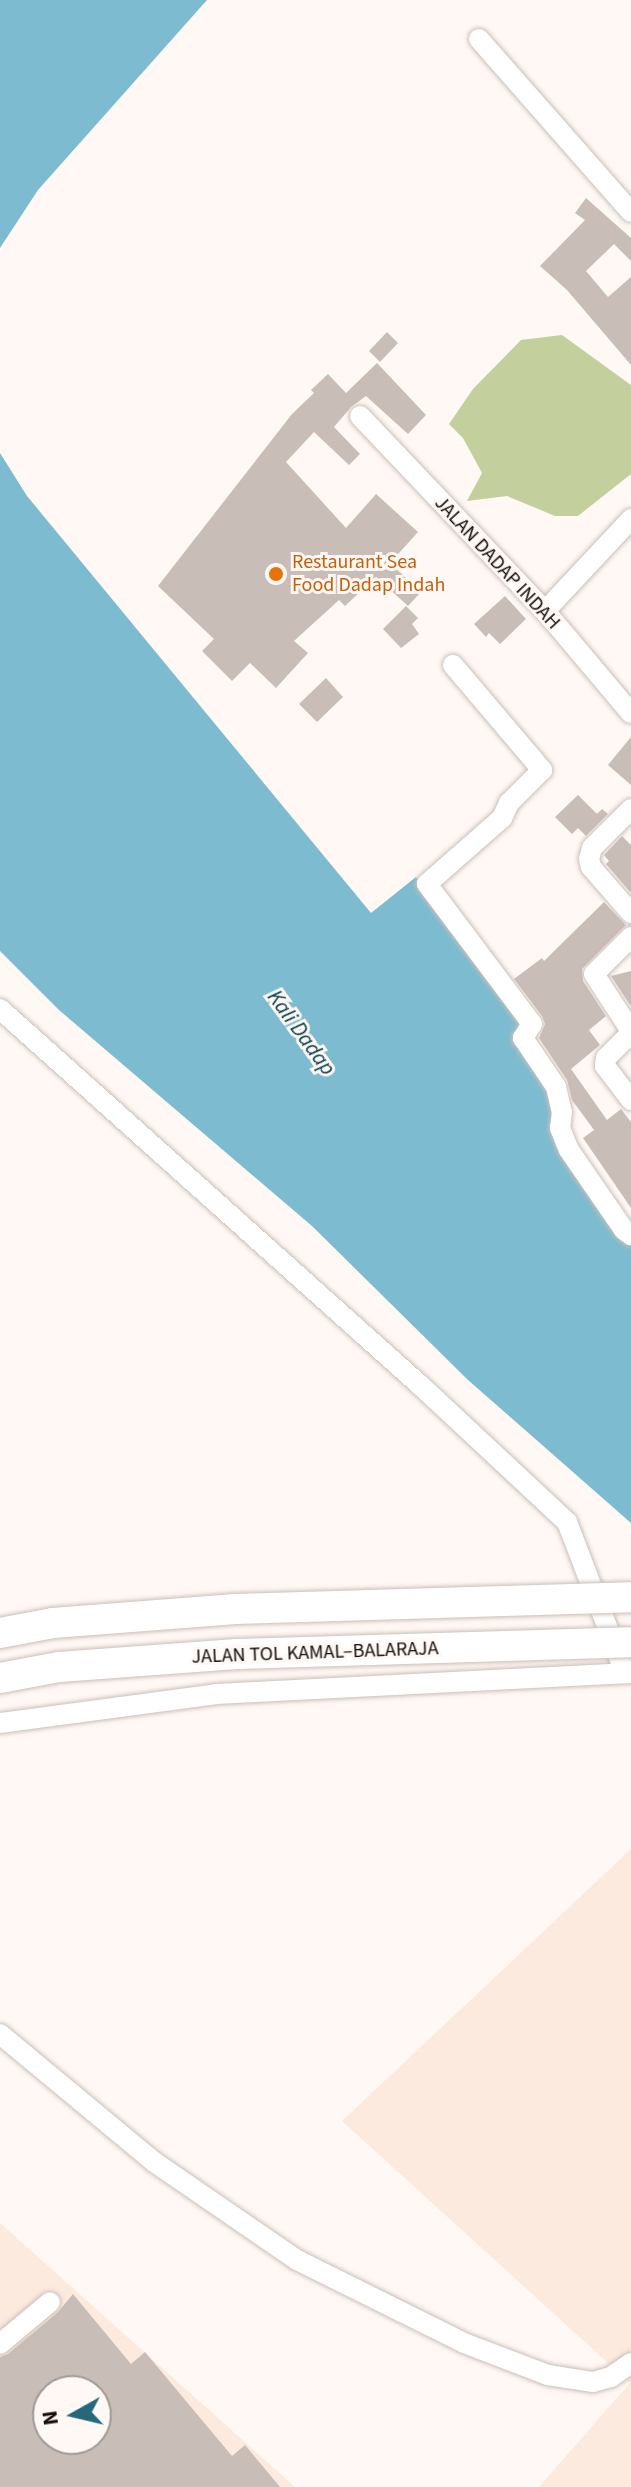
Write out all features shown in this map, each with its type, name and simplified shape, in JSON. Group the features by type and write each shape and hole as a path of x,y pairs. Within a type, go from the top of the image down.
{"highway":[{"path":"0,1633 53,1623 235,1609 631,1597"},
{"name":"JALAN TOL KAMAL–BALARAJA","path":"0,1678 59,1667 237,1654 631,1642"}],"street":[{"path":"479,39 631,212"},
{"name":"JALAN DADAP INDAH","path":"360,416 545,611 631,713"},
{"path":"545,611 631,519"},
{"path":"453,665 542,770 509,803 502,818 427,884 532,1024 523,1038 556,1087 562,1112 560,1128 569,1150 624,1230 631,1235"},
{"path":"631,809 592,848 589,859 591,867 631,913"},
{"path":"631,937 594,974 631,1032 606,1058 605,1066 631,1100"},
{"path":"0,1009 567,1522 628,1673 216,1694 0,1723"},
{"path":"0,2034 154,2162 297,2260 464,2343 548,2375 593,2382 611,2377 631,2363"},
{"path":"0,2344 50,2302"}],"shaded area":[{"path":"631,1849 631,2487 539,2487 630,2383 342,2121"},
{"path":"0,2223 295,2487 0,2487"}],"green space":[{"path":"562,335 631,385 631,474 578,516 555,516 507,496 467,501 482,473 463,438 449,424 473,389 521,340"}],"water":[{"path":"0,0 207,0 38,190 0,248"},
{"name":"Kali Dadap","path":"0,453 27,496 371,913 416,877 494,979 519,1023 517,1034 553,1098 551,1126 556,1147 621,1238 631,1241 631,1523 468,1380 312,1226 59,1010 0,951"}],"building":[{"path":"586,198 631,238 631,261 614,244 586,271 608,297 631,277 631,365 567,290 540,266 585,220 575,213"},
{"path":"387,332 398,343 380,362 369,351"},
{"path":"377,363 426,415 408,434 366,396 351,407 334,427 360,454 349,465 314,432 286,462 346,528 376,494 418,532 390,563 421,592 408,606 376,577 345,606 339,600 294,641 308,653 276,688 250,663 232,681 202,651 214,639 158,586 292,414 314,393 311,390 328,374 346,393"},
{"path":"505,596 526,619 500,644 489,633 486,637 474,624"},
{"path":"406,606 418,618 412,624 419,634 401,648 383,629"},
{"path":"326,678 343,697 317,722 299,704"},
{"path":"631,737 631,785 608,765"},
{"path":"578,795 597,814 602,809 608,814 586,836 578,828 572,834 555,817"},
{"path":"622,836 631,845 631,893 606,864 609,861 604,855"},
{"path":"604,902 626,925 582,969 583,981 606,1016 589,1030 600,1045 571,1069 607,1120 621,1109 631,1122 631,1208 583,1138 594,1130 572,1100 567,1080 539,1038 545,1024 542,1016 514,979 542,958 544,961"},
{"path":"631,971 631,1005 630,1005 611,976"},
{"path":"73,2294 131,2364 145,2352 232,2456 245,2445 280,2487 0,2487 0,2357 8,2354 58,2312"}],"place":[{"name":"Restaurant Sea Food Dadap Indah","path":"276,574"}]}
